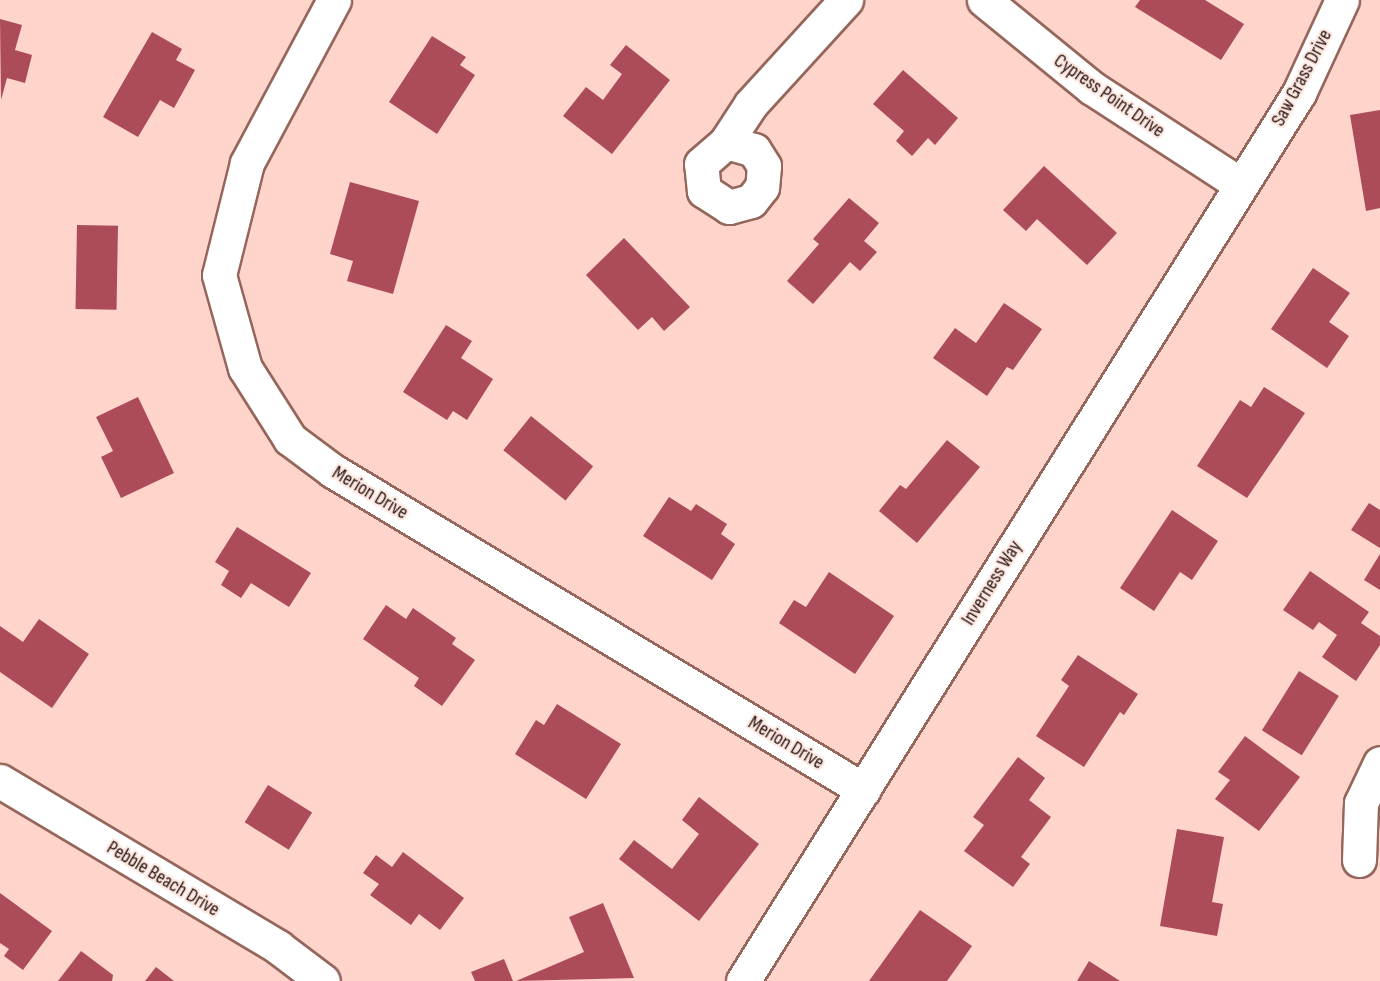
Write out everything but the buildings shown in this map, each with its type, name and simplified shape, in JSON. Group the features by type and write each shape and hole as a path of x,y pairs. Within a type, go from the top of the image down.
{"street":[{"name":"Merion Drive","path":"334,0 247,163 219,275 245,368 290,440 333,471 864,790"},
{"path":"726,142 751,104 846,0"},
{"name":"Cypress Point Drive","path":"984,0 1092,88 1240,184"},
{"name":"Saw Grass Drive","path":"1240,184 1299,93 1342,0"},
{"name":"Inverness Way","path":"743,981 1240,184"},
{"path":"1359,860 1361,803 1380,764"},
{"name":"Pebble Beach Drive","path":"0,781 278,947 323,981"}]}
